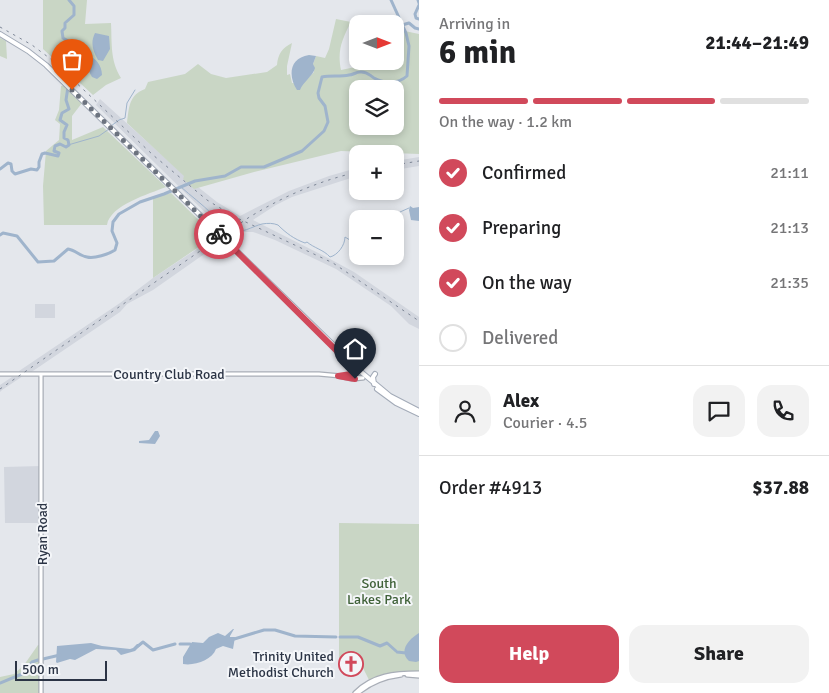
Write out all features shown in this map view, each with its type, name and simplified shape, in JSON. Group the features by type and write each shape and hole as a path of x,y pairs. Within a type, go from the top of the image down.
{"main road":[{"path":"0,34 32,54 64,82 364,376 389,398 419,412"},
{"path":"290,303 352,366 397,400 419,412"},
{"path":"348,376 352,372 352,366"},
{"name":"Country Club Road","path":"0,374 318,374 364,376"},
{"name":"Ryan Road","path":"41,374 42,693"},
{"path":"364,376 374,375 374,384"},
{"name":"Country Club Road","path":"338,376 352,379 364,376"},
{"path":"357,693 367,683 379,677 397,673 419,674"}],"shaded area":[{"path":"100,99 185,176 183,179 240,216 289,191 349,170 349,179 292,197 253,220 354,272 419,317 419,329 409,324 391,306 336,269 275,240 253,232 243,232 226,237 218,229 220,227 96,105"},
{"path":"419,157 419,166 404,168 404,160"},
{"path":"215,237 220,243 153,290 127,304 120,312 30,373 19,373 19,371 120,303 153,278"},
{"path":"35,304 55,304 55,318 35,318"},
{"path":"23,376 0,392 0,385 12,377"},
{"path":"41,466 42,523 5,523 4,467"}],"green space":[{"path":"43,0 87,0 85,24 111,23 113,58 121,78 106,85 93,95 43,49"},
{"path":"336,19 349,22 341,45 341,70 349,68 349,70 404,70 404,31 419,34 419,154 404,153 404,145 349,145 349,151 341,151 254,172 194,189 183,179 184,176 127,123 129,107 133,98 145,89 148,82 185,74 198,64 211,74 226,78 267,72 277,65 281,52 292,43 287,75 290,74 292,83 302,84 314,72 313,64 316,56 325,58"},
{"path":"0,38 6,41 7,59 0,56"},
{"path":"64,85 82,103 72,116 72,140 103,127 166,187 123,206 115,212 107,225 44,225 43,186 46,151 59,140 60,124 55,120 59,110 61,86"},
{"path":"171,193 215,236 153,278 153,198"},
{"name":"South Lakes Park","path":"339,523 419,524 419,673 401,673 370,682 358,658 339,658"},
{"path":"38,645 40,645 41,693 0,693 0,677 14,674 24,665"}],"water":[{"path":"95,33 109,36 110,49 103,61 98,60 92,44"},
{"path":"88,55 96,60 101,68 102,75 97,79 92,77 88,69"},
{"path":"309,55 316,56 313,64 315,68 300,90 297,90 292,79 292,68 297,60"},
{"path":"410,206 413,208 419,207 419,221 411,220"},
{"path":"155,431 158,431 160,436 155,444 139,443 139,441 149,440"},
{"path":"233,629 230,637 235,637 233,649 223,646 216,649 207,659 193,664 183,664 183,657 192,642 203,643 209,637 218,633 225,636"},
{"path":"419,633 419,661 409,661 405,653 406,646"},
{"path":"91,643 130,649 137,644 142,644 135,651 121,655 116,650 96,649 75,660 70,659 56,662 57,646"}],"waterway":[{"path":"0,169 8,163 11,164 12,171 15,174 31,169 37,170 42,154 58,156 59,153 54,151 55,146 60,144 66,147 69,145 68,140 64,138 67,125 60,120 62,113 69,109 66,100 72,60 70,42 63,38 62,31 65,28 65,23 74,15 74,6 69,0"},
{"path":"0,235 3,233 17,236 38,262 54,261 68,249 87,257 101,256 115,250 117,243 112,231 113,222 119,214 140,202 195,181 225,176 241,167 264,167 302,151 324,131 328,122 325,106 318,93 322,77 346,76 362,72 378,80 391,82 400,81 407,76 409,46 406,33 391,0"},
{"path":"419,5 415,14 416,18 419,19"},
{"path":"404,24 409,23 419,29"},
{"path":"111,126 125,118 127,103 135,90"},
{"path":"68,145 99,136 109,129"},
{"path":"181,187 212,214"},
{"path":"404,210 409,208"},
{"path":"215,216 230,229"},
{"path":"232,230 247,230 262,224 276,224 294,238 305,243 307,242 330,257 340,249 345,237 349,239"},
{"path":"231,640 264,630 275,630 295,636 336,637"},
{"path":"340,637 358,637 380,646 387,643 396,651"},
{"path":"138,646 143,642 153,650 175,644"},
{"path":"180,644 190,644 194,647"},
{"path":"397,652 406,653"},
{"path":"43,659 60,655"},
{"path":"0,683 22,674 32,662 38,660"}],"railway":[{"path":"0,27 32,45 52,60 153,155 207,200 235,217 333,263 419,321"},
{"path":"404,164 419,161"},
{"path":"0,389 248,218 301,190 349,174"}],"way so far":[{"path":"72,90 219,234"}],"place":[{"name":"Trinity United Methodist Church","path":"351,664"}],"route":[{"path":"219,234 352,366 353,371 351,374 348,376 338,376 355,379"}]}
